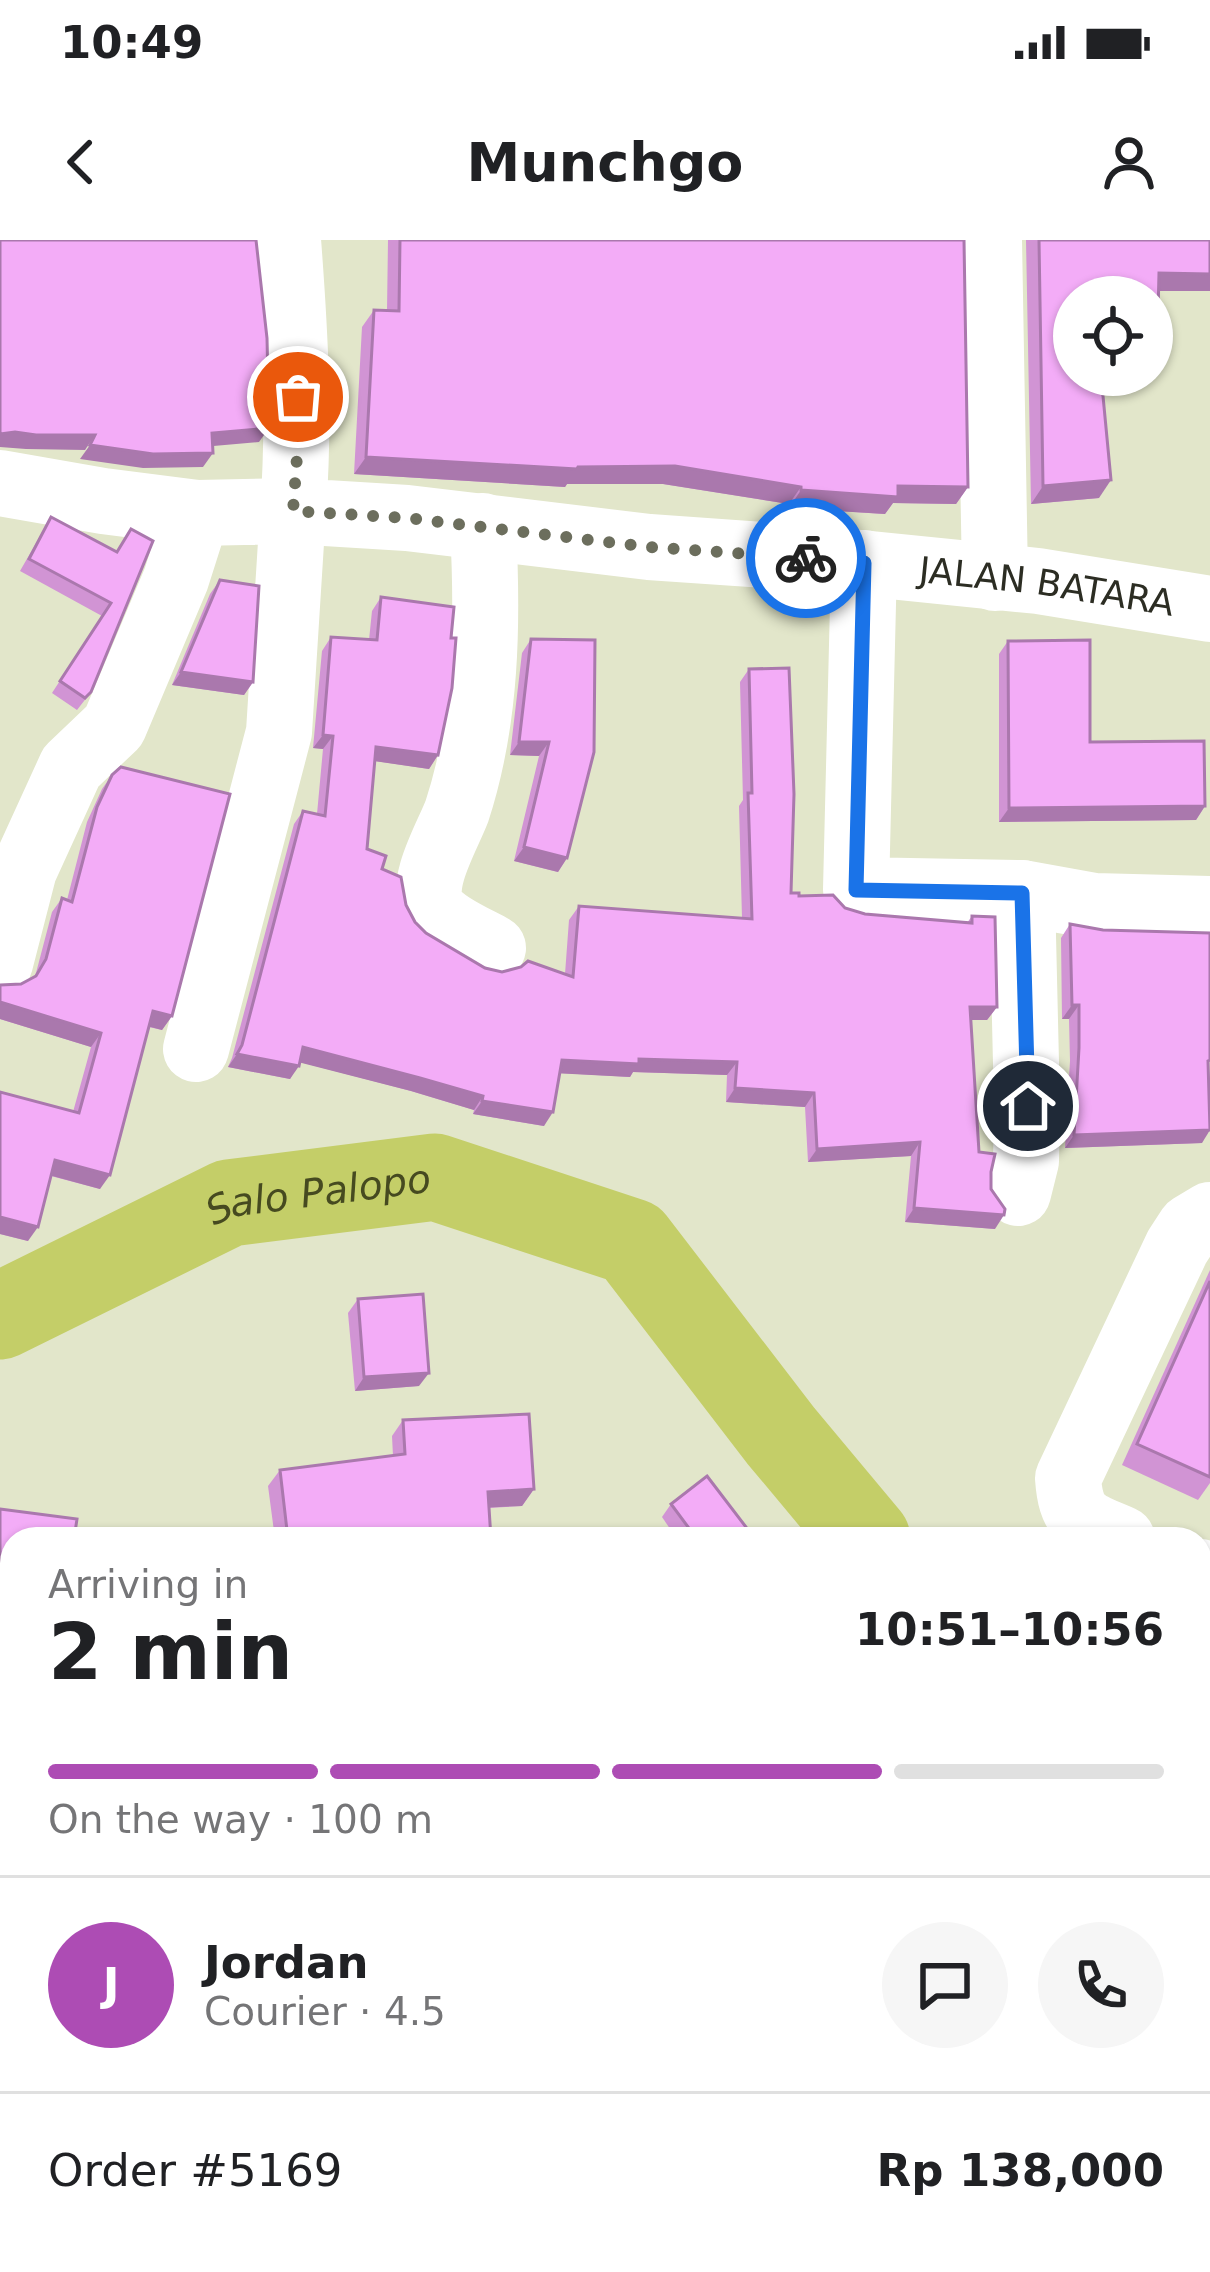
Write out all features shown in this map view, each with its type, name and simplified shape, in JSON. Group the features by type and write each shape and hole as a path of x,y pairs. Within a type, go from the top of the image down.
{"street":[{"path":"196,1049 279,732 298,443 288,240"},
{"path":"989,240 995,578"},
{"name":"JALAN BATARA","path":"0,483 197,513 293,511 483,526 649,547 1038,581 1210,609"},
{"path":"0,963 24,870 71,767 114,726 169,597 197,513"},
{"path":"483,526 484,649 478,729 457,809 428,890 430,906 439,915 493,948"},
{"path":"864,563 856,890 1022,893 1094,906 1210,908"},
{"path":"1018,1193 1026,1161 1028,1106 1022,893"},
{"path":"1094,1527 1083,1522 1070,1504 1068,1478 1177,1247 1190,1227 1210,1215"}],"building":[{"path":"0,240 256,240 267,338 269,428 212,433 213,453 153,454 90,445 95,435 0,434"},
{"path":"400,240 964,240 968,487 898,486 898,497 801,490 675,466 577,469 366,457 374,310 399,311"},
{"path":"1039,240 1210,240 1210,274 1053,276 1053,396 1103,396 1111,480 1043,486"},
{"path":"51,517 117,552 131,529 153,541 85,698 60,681 111,603 29,559"},
{"path":"220,580 259,586 253,682 181,672"},
{"path":"381,597 454,607 451,638 456,638 452,688 438,755 376,747 367,849 386,856 382,869 401,877 406,905 426,933 485,968 502,972 528,961 573,977 579,906 752,919 749,669 789,668 794,794 791,893 833,895 845,908 865,914 972,923 972,916 995,917 997,1007 970,1007 979,1152 995,1154 991,1189 1004,1215 914,1208 920,1142 817,1149 814,1093 735,1088 737,1062 562,1060 553,1112 482,1101 483,1096 303,1047 299,1066 237,1054 303,811 325,816 333,736 323,735 331,637 377,640"},
{"path":"531,639 595,640 594,752 567,858 524,847 549,742 519,742"},
{"path":"1090,640 1090,742 1204,741 1205,806 1009,808 1008,641"},
{"path":"121,767 230,794 172,1016 153,1011 110,1175 55,1160 38,1227 0,1217 0,1092 79,1113 101,1033 0,1002 0,985 21,984 36,976 46,959 62,898 72,902 97,807 112,775"},
{"path":"1070,924 1103,930 1210,933 1210,1130 1074,1135 1079,1005 1072,1005"},
{"path":"1210,1281 1210,1477 1137,1444"},
{"path":"423,1294 429,1373 364,1377 358,1299"},
{"path":"529,1414 534,1489 488,1492 490,1527 287,1527 280,1470 405,1454 403,1420"},
{"path":"707,1476 746,1527 688,1527 671,1504"},
{"path":"0,1509 77,1519 76,1527 0,1527"}],"waterway":[{"name":"Salo Palopo","path":"0,1316 229,1203 435,1177 632,1242 857,1527"}],"way so far":[{"path":"298,397 293,511 806,558"}],"route":[{"path":"806,558 864,563 856,890 1022,893 1028,1106"}]}
